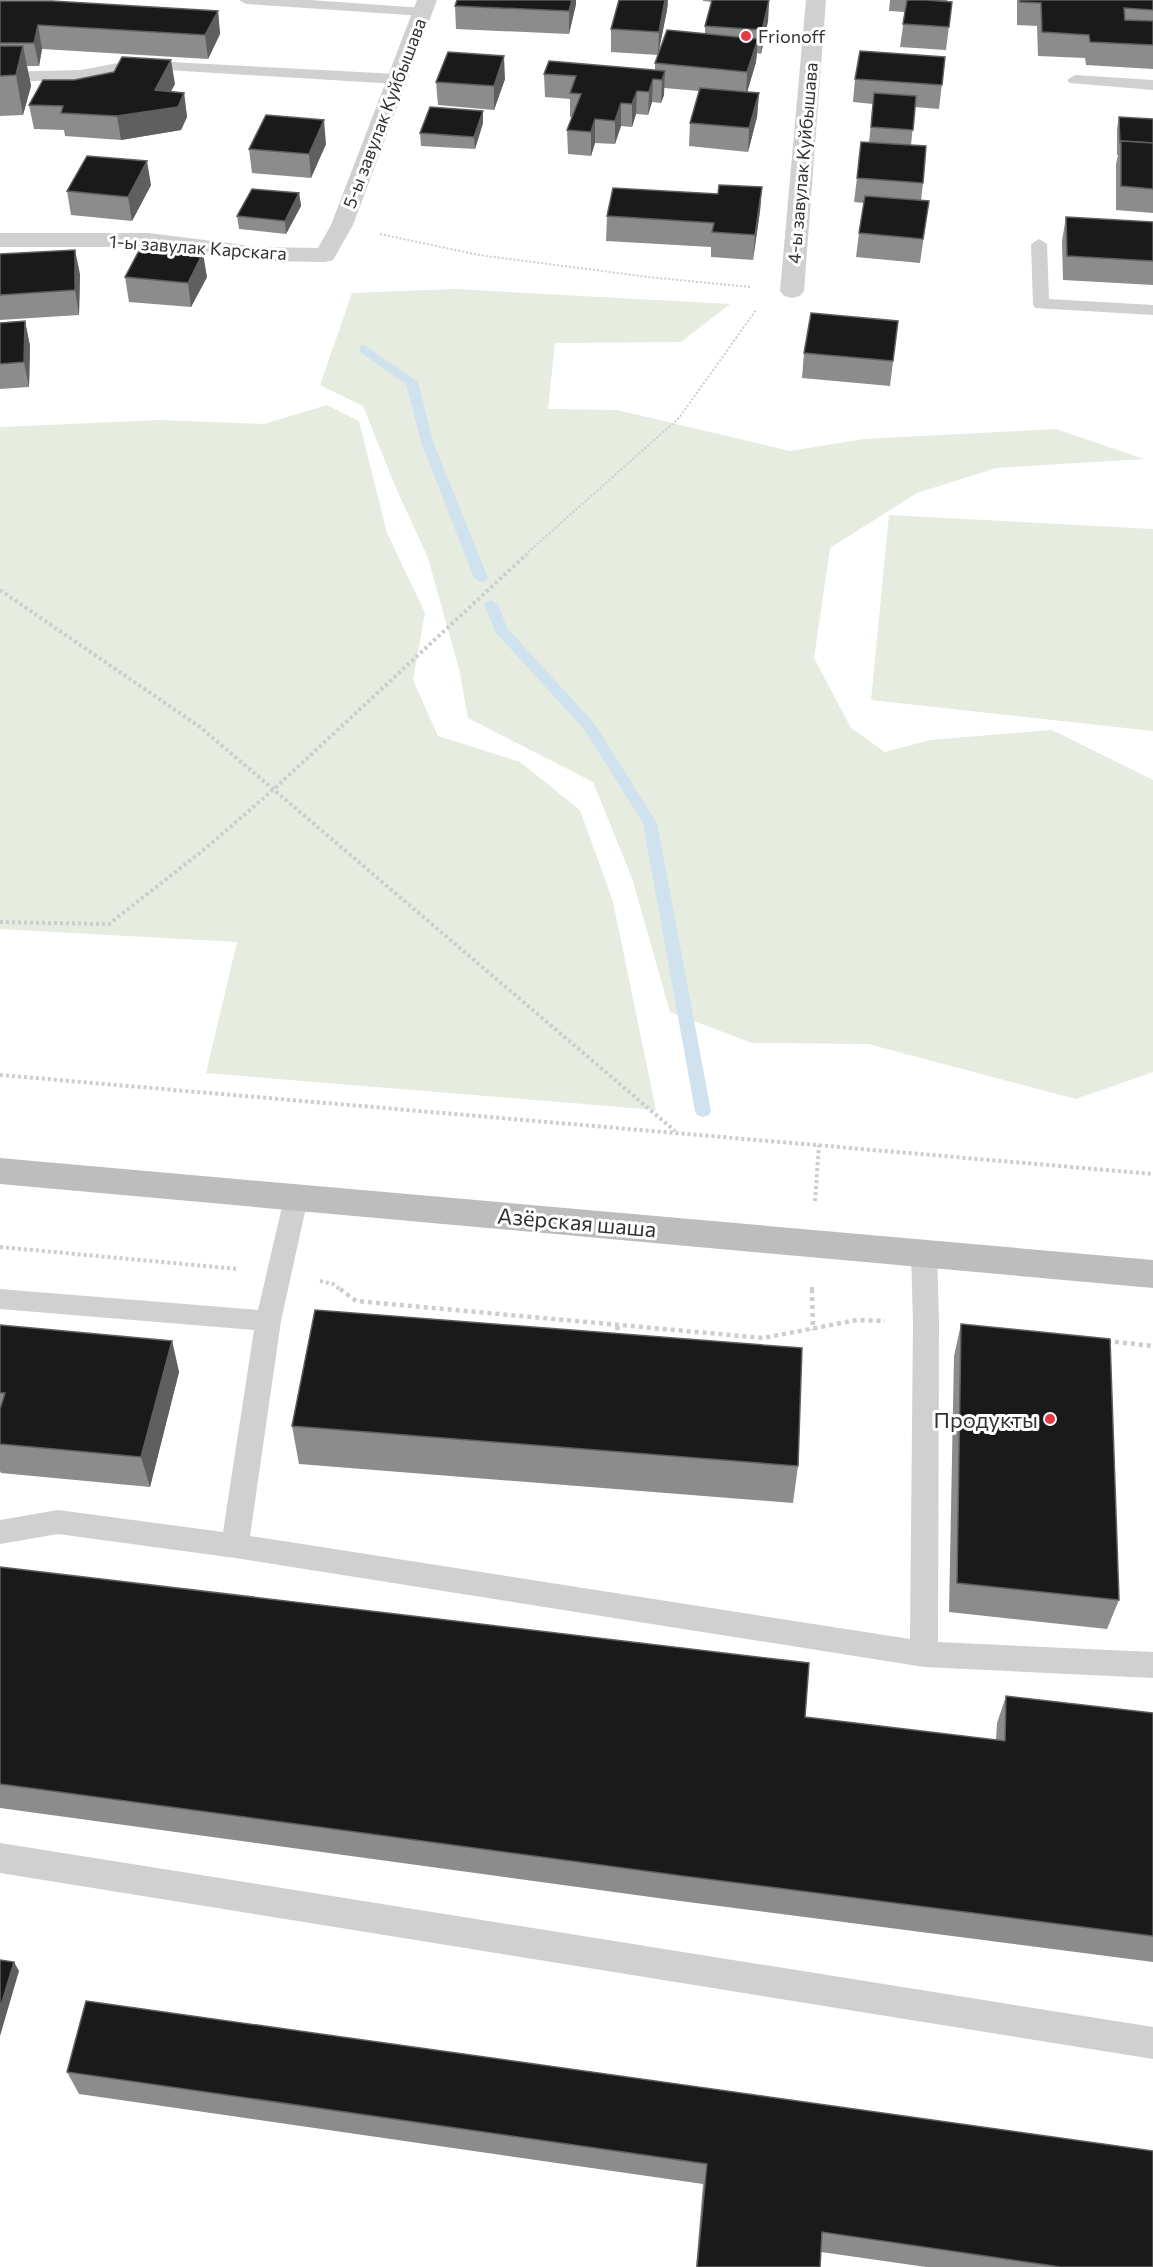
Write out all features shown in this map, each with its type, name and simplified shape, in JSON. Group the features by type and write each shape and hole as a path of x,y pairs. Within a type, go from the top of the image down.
{"main road":[{"name":"Азёрская шаша","path":"0,1171 1153,1274"}],"street":[{"name":"4-ы завулак Куйбышава","path":"783,290 816,0"},
{"name":"5-ы завулак Куйбышава","path":"342,225 425,6"},
{"name":"1-ы завулак Карскага","path":"0,240 149,240 261,254 325,255 342,225"}],"lane":[{"path":"246,0 425,6"},
{"path":"0,77 81,75 134,64 397,79"},
{"path":"1075,80 1153,85"},
{"path":"1039,244 1041,304 1153,310"},
{"path":"235,1546 268,1321 296,1198"},
{"path":"924,1253 926,1322 924,1654"},
{"path":"0,1299 268,1321"},
{"path":"0,1532 58,1522 235,1546 924,1654 1153,1665"},
{"path":"0,1858 1153,2043"}],"path":[{"path":"342,225 479,255 648,277 783,290"},
{"path":"0,922 109,924 206,848 274,789 497,580 679,418 743,326 783,290"},
{"path":"0,590 200,727 677,1132"},
{"path":"0,1075 1153,1174"},
{"path":"0,1247 279,1273 333,1284 356,1301 763,1338 857,1320 926,1322"},
{"path":"615,1348 618,1324"},
{"path":"1105,1341 1153,1346"}],"shaded area":[{"path":"455,289 730,304 681,342 555,343 548,409 617,410 790,451 864,439 1056,429 1144,459 996,468 917,493 830,548 814,658 851,728 885,752 930,740 1052,730 1153,780 1153,1072 1076,1099 868,1044 752,1043 670,1012 632,878 593,782 468,718 459,669 428,558 396,488 363,406 320,385 352,293"},
{"path":"327,405 359,421 387,533 425,613 413,680 438,736 520,762 580,810 613,902 656,1110 206,1073 237,942 0,929 0,427 161,420 264,424"},
{"path":"889,515 1153,529 1153,731 871,700"}],"building":[{"path":"457,0 572,0 569,11 455,6"},
{"path":"619,0 665,0 659,32 611,29"},
{"path":"712,0 769,0 762,30 705,26"},
{"path":"907,0 952,2 949,27 903,24"},
{"path":"1020,0 1153,0 1153,10 1124,8 1125,20 1153,21 1153,45 1090,42 1089,35 1042,32 1041,3 1020,2"},
{"path":"0,1 52,1 218,11 205,35 38,25 34,43 0,43"},
{"path":"667,30 758,39 747,72 655,63"},
{"path":"0,46 23,46 16,75 0,76"},
{"path":"860,51 945,57 942,85 855,79"},
{"path":"448,52 504,56 494,86 436,82"},
{"path":"122,57 171,60 155,90 184,93 178,107 117,116 61,113 63,106 29,105 43,80 74,80 114,72"},
{"path":"549,61 665,71 662,80 653,79 649,92 637,91 632,104 621,103 615,121 595,119 591,132 567,130 581,94 570,93 576,76 544,74"},
{"path":"700,88 759,93 749,128 690,123"},
{"path":"874,93 916,96 913,130 871,127"},
{"path":"430,107 483,111 474,137 420,133"},
{"path":"266,115 324,120 309,154 249,149"},
{"path":"1119,117 1153,119 1153,143 1121,141 1120,143"},
{"path":"1121,141 1153,143 1153,189 1121,186"},
{"path":"861,142 926,146 923,183 857,178"},
{"path":"87,156 147,161 128,197 67,191"},
{"path":"719,185 762,187 755,235 712,232 714,223 607,216 613,188 718,194"},
{"path":"252,189 299,193 285,221 237,216"},
{"path":"865,196 929,201 923,239 859,233"},
{"path":"1066,217 1153,222 1153,261 1067,256"},
{"path":"141,247 203,253 188,283 125,277"},
{"path":"75,250 75,290 0,295 0,254"},
{"path":"811,313 898,321 893,361 804,353"},
{"path":"25,321 24,362 0,364 0,323"},
{"path":"315,1310 802,1348 798,1466 292,1426"},
{"path":"961,1324 1110,1339 1119,1600 957,1583"},
{"path":"0,1325 172,1341 141,1457 0,1444 0,1409 5,1393 0,1393"},
{"path":"0,1567 809,1663 805,1717 1005,1741 1006,1696 1153,1713 1153,1936 683,1876 0,1784"},
{"path":"0,1960 14,1962 0,2009"},
{"path":"86,2001 1153,2151 1153,2267 1061,2267 822,2232 820,2267 697,2267 707,2164 67,2072"}],"waterway":[{"path":"364,349 412,382 427,442 481,578"},
{"path":"491,604 501,630 589,726 650,823 703,1111"}],"place":[{"name":"Frionoff","path":"746,36"},
{"name":"Продукты","path":"1050,1419"}]}
